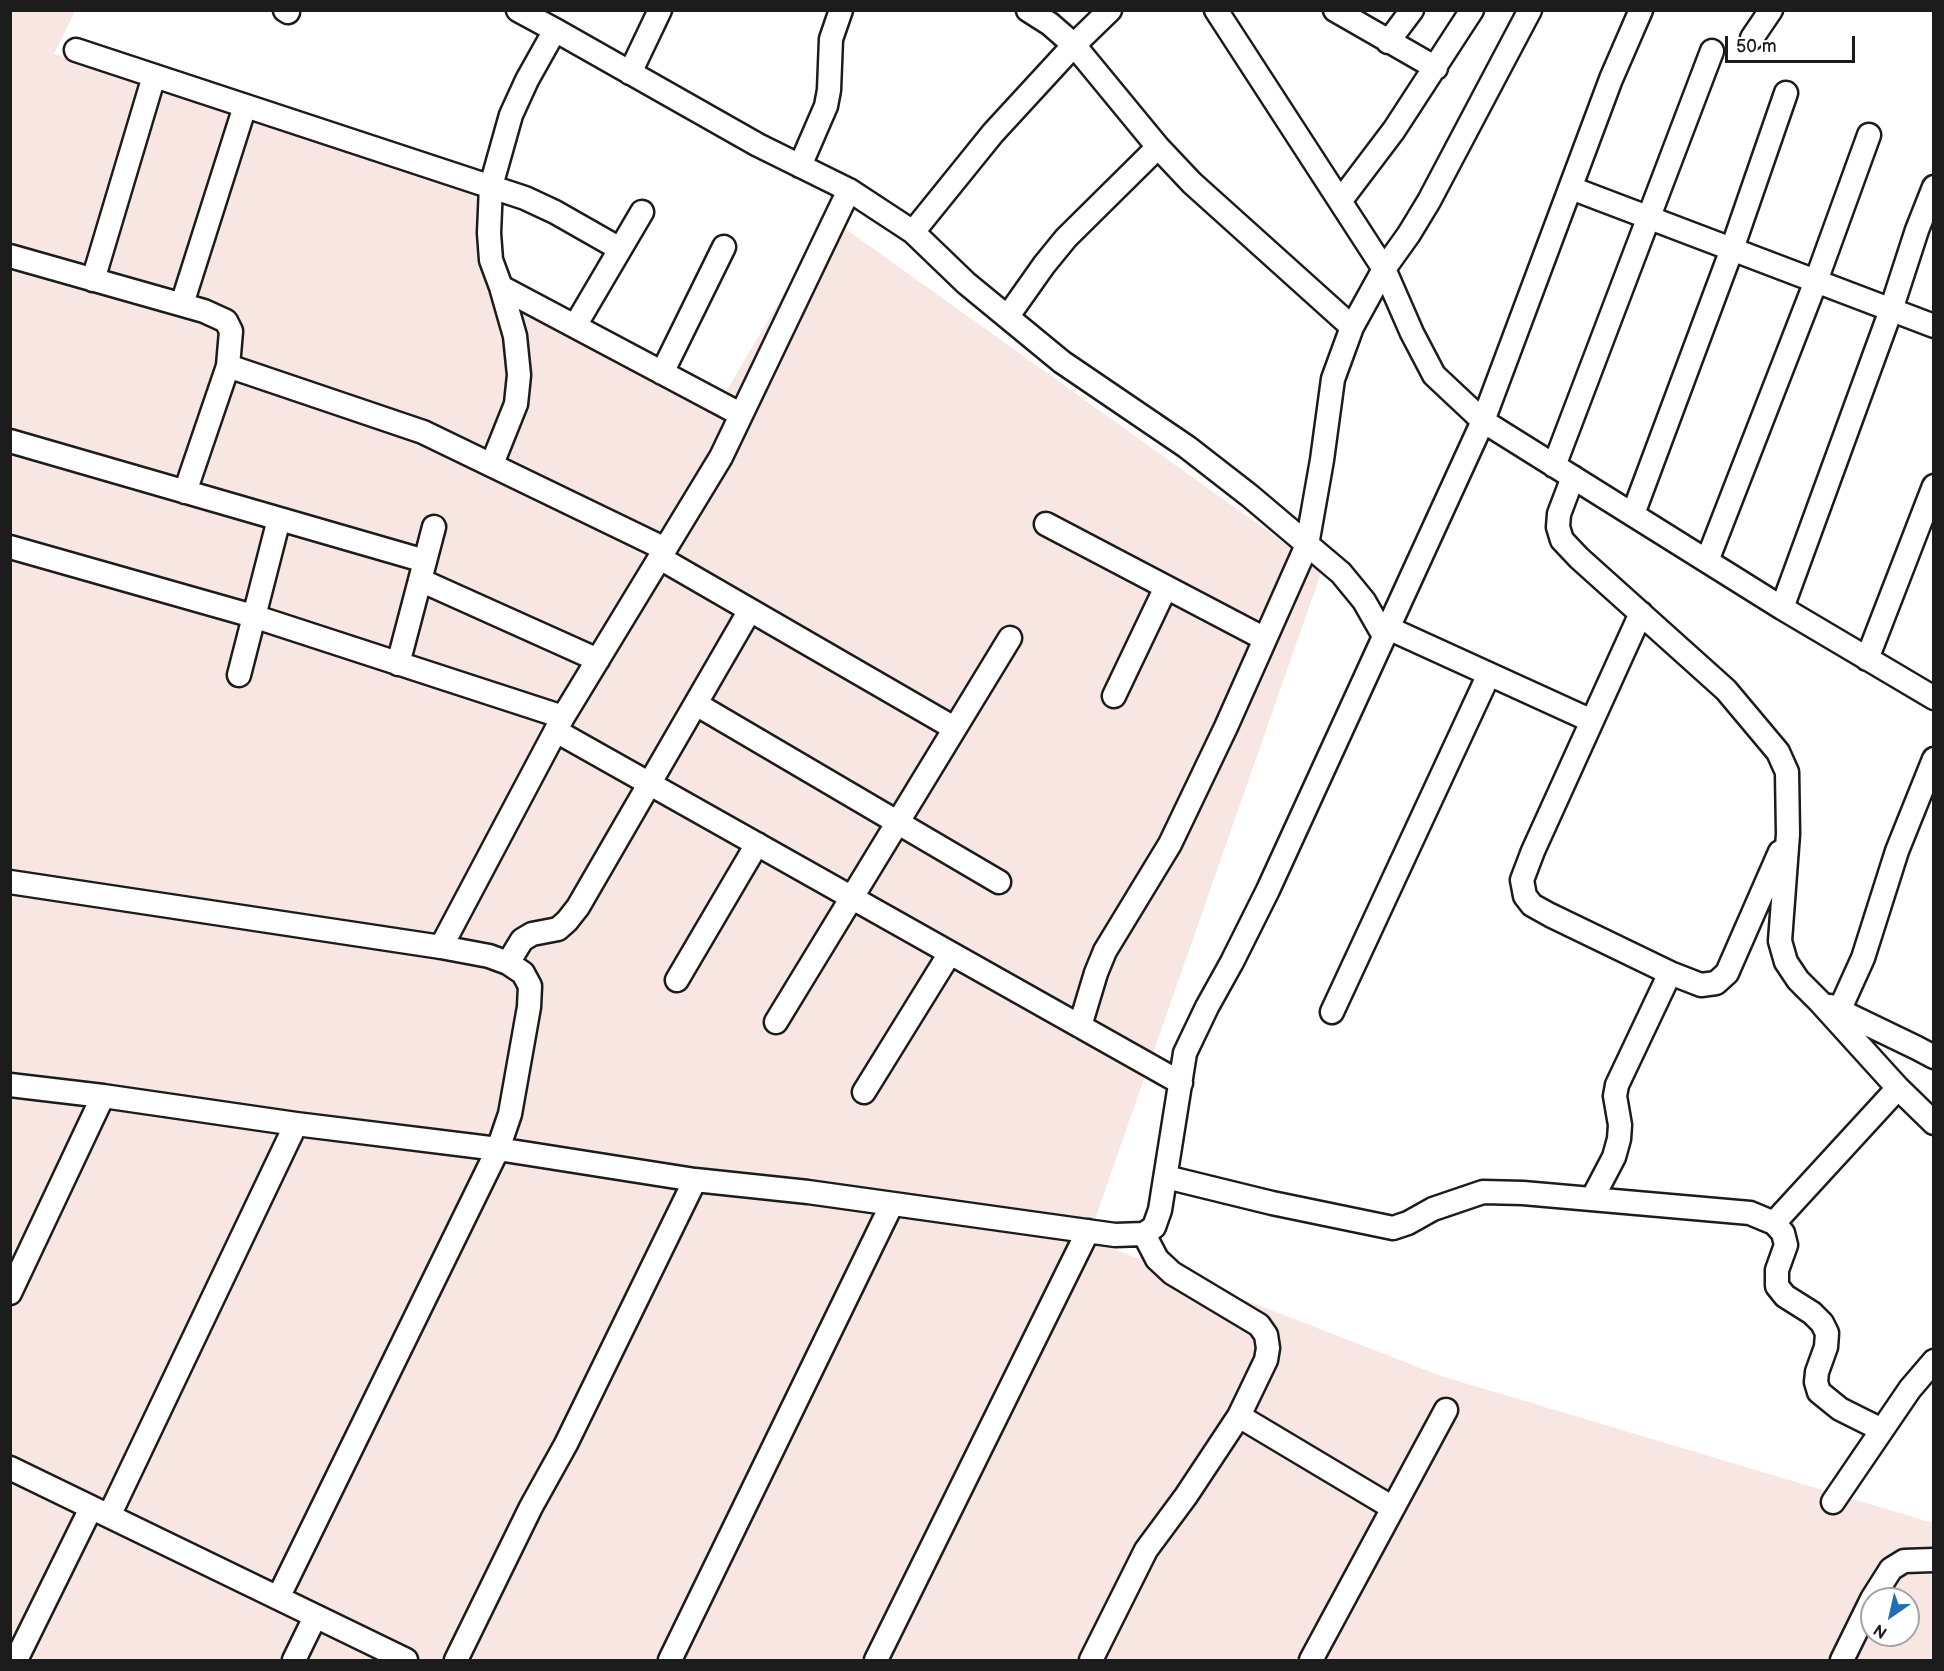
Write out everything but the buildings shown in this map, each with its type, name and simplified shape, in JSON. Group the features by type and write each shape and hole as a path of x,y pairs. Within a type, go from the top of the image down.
{"street":[{"path":"518,10 758,145 849,190 913,232 966,283 1062,362 1187,447 1250,496 1341,573 1386,632 1489,674 1592,721"},
{"path":"630,73 660,10"},
{"path":"800,166 826,106 829,90 831,39 841,10"},
{"path":"1028,10 1050,24 1074,45 1158,147 1200,191 1352,327"},
{"path":"913,232 993,133 1074,45 1110,10"},
{"path":"1216,10 1384,268 1412,333 1434,375 1483,421 1782,608 1934,698"},
{"path":"1335,10 1361,17 1388,42 1436,68"},
{"path":"1388,42 1413,10"},
{"path":"1341,200 1394,130 1472,10"},
{"path":"1080,1026 1096,973 1106,951 1170,844 1226,727 1307,545 1333,379 1352,327 1384,268 1429,201 1530,10"},
{"path":"10,1085 498,1149 695,1180 892,1204 1088,1232 1115,1235 1144,1234 1154,1227 1160,1210 1185,1053 1263,900 1483,421 1611,79 1641,10"},
{"path":"1752,38 1771,10"},
{"path":"492,464 516,404 519,375 514,336 491,260 489,233 491,186 511,115 555,30"},
{"path":"76,50 491,186 535,203 620,249"},
{"path":"1554,466 1712,51"},
{"path":"93,280 154,76"},
{"path":"1633,514 1732,249 1786,93"},
{"path":"182,304 245,106"},
{"path":"1707,561 1816,281 1869,135"},
{"path":"1008,316 1066,238 1158,147"},
{"path":"1782,608 1934,187"},
{"path":"1571,188 1934,326"},
{"path":"441,947 560,724 721,458 849,190"},
{"path":"575,326 642,212"},
{"path":"662,373 724,247"},
{"path":"10,256 182,304 225,321 231,331 228,366 185,492"},
{"path":"501,287 741,414"},
{"path":"228,366 423,432 492,464 663,553 750,610 954,728"},
{"path":"10,441 279,519 422,570 598,660"},
{"path":"1573,477 1559,514 1558,527 1562,540 1579,558 1726,690 1779,752 1787,772 1788,834 1780,940 1786,962 1798,980 1830,1006 1898,1088 1934,1123"},
{"path":"1867,659 1934,486"},
{"path":"239,675 279,519"},
{"path":"1046,524 1264,639"},
{"path":"398,664 434,527"},
{"path":"10,547 253,616 398,664 560,724 650,784 1181,1083"},
{"path":"1114,696 1166,587"},
{"path":"508,963 522,940 532,934 558,929 578,907 750,610"},
{"path":"1641,614 1529,861 1522,880 1525,896 1532,905 1550,915 1670,973 1701,985 1716,983 1727,973 1788,834"},
{"path":"776,1022 1010,638"},
{"path":"1332,1012 1489,674"},
{"path":"696,704 999,882"},
{"path":"1830,1006 1863,958 1897,851 1934,759"},
{"path":"677,980 758,844"},
{"path":"10,882 489,956 508,963 523,973 530,986 529,1007 510,1114 498,1149 278,1598"},
{"path":"864,1092 950,953"},
{"path":"1592,1199 1614,1156 1619,1139 1620,1125 1615,1096 1617,1085 1670,973"},
{"path":"1830,1006 1934,1057"},
{"path":"1774,1223 1898,1088"},
{"path":"10,1293 103,1096"},
{"path":"16,1660 100,1512 296,1124"},
{"path":"1166,1178 1393,1228 1408,1223 1433,1209 1483,1192 1522,1193 1750,1214 1774,1223 1783,1233 1786,1245 1777,1270 1777,1286 1785,1296 1812,1313 1822,1323 1827,1334 1826,1347 1817,1372 1816,1382 1819,1392 1840,1409 1882,1430"},
{"path":"456,1660 531,1507 566,1444 695,1180"},
{"path":"670,1660 892,1204"},
{"path":"876,1660 1088,1232"},
{"path":"1091,1660 1146,1550 1186,1496 1239,1416 1266,1360 1268,1348 1266,1335 1259,1325 1172,1273 1157,1258 1144,1234"},
{"path":"1833,1502 1910,1389 1934,1361"},
{"path":"1311,1660 1446,1410"},
{"path":"1239,1416 1393,1508"},
{"path":"10,1468 406,1660"},
{"path":"1880,1587 1891,1569 1904,1561 1934,1560"},
{"path":"294,1660 315,1617"},
{"path":"1842,1660 1860,1623"}],"shaded area":[{"path":"11,11 75,11 54,54 492,185 502,292 717,407 829,217 1322,570 1088,1239 1441,1376 1933,1523 1933,1660 11,1660"}]}
